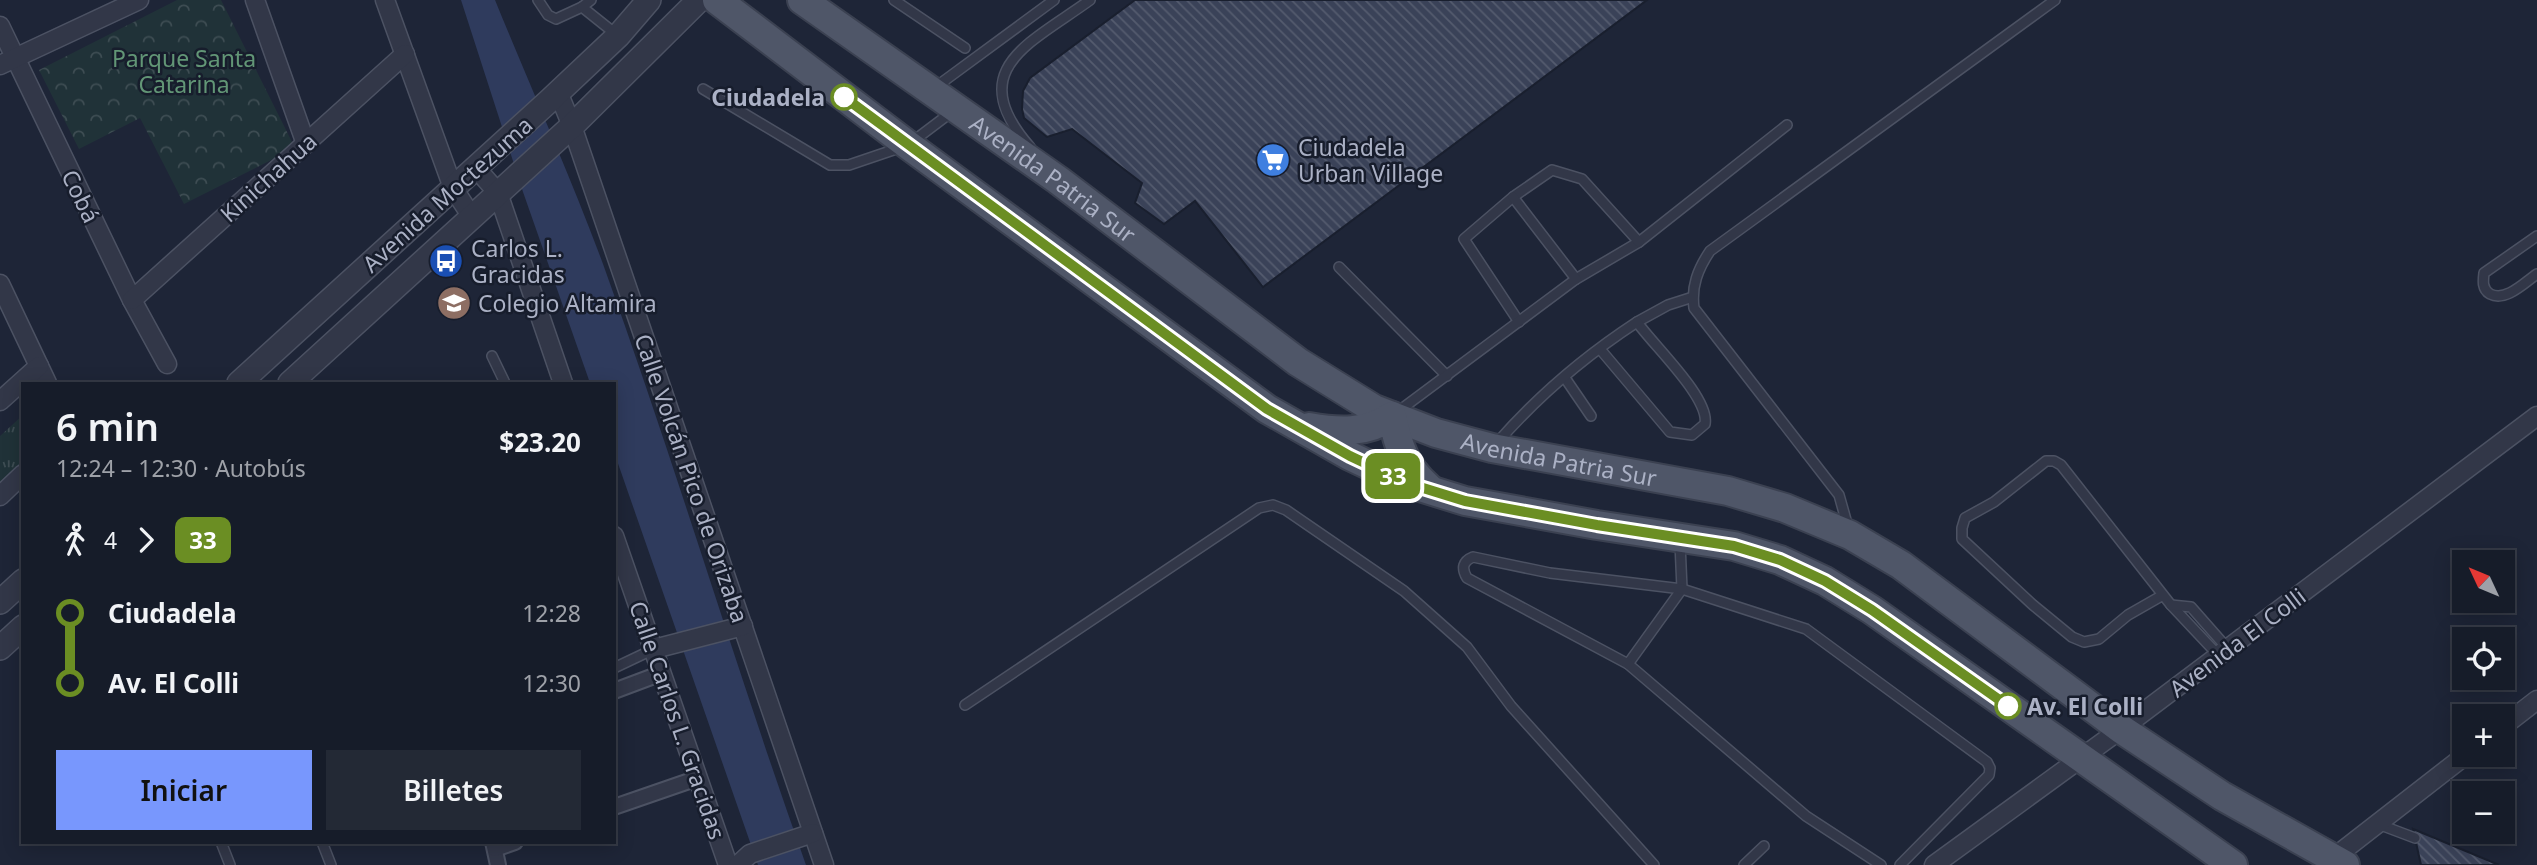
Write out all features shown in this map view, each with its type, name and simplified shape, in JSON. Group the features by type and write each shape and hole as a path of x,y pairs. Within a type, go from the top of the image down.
{"main road":[{"path":"717,0 908,145 1267,409 1350,456 1407,483 1465,501 1734,546 1780,560 1825,581 1903,631 2233,865"},
{"name":"Avenida Patria Sur","path":"802,0 1058,180 1298,362 1374,409 1436,433 1492,448 1728,491 1785,508 1850,535 1902,565 2121,729 2222,796 2338,862"},
{"path":"1296,425 1329,431 1361,430 1379,425 1392,416 1398,446 1406,463 1416,477 1432,490"}],"street":[{"path":"7,61 139,0"},
{"path":"255,0 306,144"},
{"path":"385,0 453,188 471,217"},
{"name":"Avenida Moctezuma","path":"240,382 554,96 618,36 649,0"},
{"name":"Avenida Moctezuma","path":"291,382 564,133 699,0"},
{"name":"Cobá","path":"0,26 7,61 167,364"},
{"name":"Kinichahua","path":"132,300 405,54"},
{"name":"Calle Volcán Pico de Orizaba","path":"554,96 564,133 807,835 824,865"},
{"path":"476,168 506,186 564,382"},
{"path":"0,284 46,382"},
{"path":"0,401 38,366"},
{"name":"Avenida El Colli","path":"1934,865 2081,759 2537,416"},
{"path":"0,496 21,476"},
{"name":"Calle Carlos L. Gracidas","path":"616,542 728,865"},
{"path":"0,602 21,583"},
{"path":"654,649 737,627"},
{"path":"0,648 21,629"},
{"path":"616,690 662,673"},
{"path":"2515,717 2537,700"},
{"path":"2338,862 2378,824 2452,766"},
{"path":"616,806 698,778"},
{"path":"744,860 807,835"},
{"path":"494,845 498,865"}],"lane":[{"path":"538,0 548,15 556,19 591,0"},
{"path":"893,0 965,48"},
{"path":"932,90 1054,0"},
{"path":"1058,180 1024,141 1005,110 1001,82 1006,66 1018,52 1090,0"},
{"path":"1850,535 1839,495 1694,308 1693,285 1700,266 1710,251 2055,0"},
{"path":"582,7 618,36"},
{"path":"703,89 830,165 849,164 908,145 958,108"},
{"path":"1392,416 1576,279 1639,242 1787,125"},
{"path":"1519,322 1464,239 1513,197 1552,170 1581,179 1639,242"},
{"path":"1513,197 1576,279"},
{"path":"2537,236 2484,273 2482,282 2485,290 2492,295 2504,296 2537,274"},
{"path":"1339,267 1447,376"},
{"path":"1492,448 1526,409 1600,349 1637,322 1668,305 1693,297"},
{"path":"1600,349 1663,426 1670,432 1692,435 1705,424 1702,403 1637,322"},
{"path":"492,356 505,382"},
{"path":"1565,378 1591,416"},
{"path":"2163,595 2129,615 2099,639 2084,642 2072,637 2033,605 1962,539 1965,518 1994,502 2046,461 2058,462 2171,605 2223,652"},
{"path":"965,705 1259,508 1273,505 1286,510 1404,590 1467,647 1511,706 1654,865"},
{"path":"1628,664 1682,589 1680,538"},
{"path":"1881,865 1806,816 1628,664 1467,578 1464,565 1467,559 1474,556 1550,573 1682,589 1806,629 1986,762 1990,768 1989,775 1900,865"},
{"path":"616,667 654,649"},
{"path":"2378,824 2415,838"},
{"path":"222,844 230,865"},
{"path":"323,844 331,865"},
{"path":"1744,865 1764,846"}],"green space":[{"name":"Parque Santa Catarina","path":"177,0 221,0 295,148 184,204 140,118 79,149 39,70"},
{"path":"21,417 21,479 0,498 0,436"}],"water":[{"path":"461,0 495,0 577,198 629,339 806,865 758,865 616,458 616,382 590,382 523,192"}],"building":[{"name":"Ciudadela Urban Village","path":"1135,0 1647,0 1263,287 1195,201 1164,224 1135,203 1142,183 1072,129 1047,137 1024,118 1023,91 1030,78"},
{"path":"2413,829 2499,865 2421,865"}],"bus line":[{"name":"33","path":"844,97 1267,409 1350,456 1407,483 1465,501 1734,546 1780,560 1825,581 1872,610 2008,706"}],"place":[{"name":"Ciudadela","path":"844,97"},
{"name":"Ciudadela Urban Village","path":"1273,160"},
{"name":"Carlos L. Gracidas","path":"446,261"},
{"name":"Colegio Altamira","path":"454,303"},
{"name":"Av. El Colli","path":"2008,706"}]}
